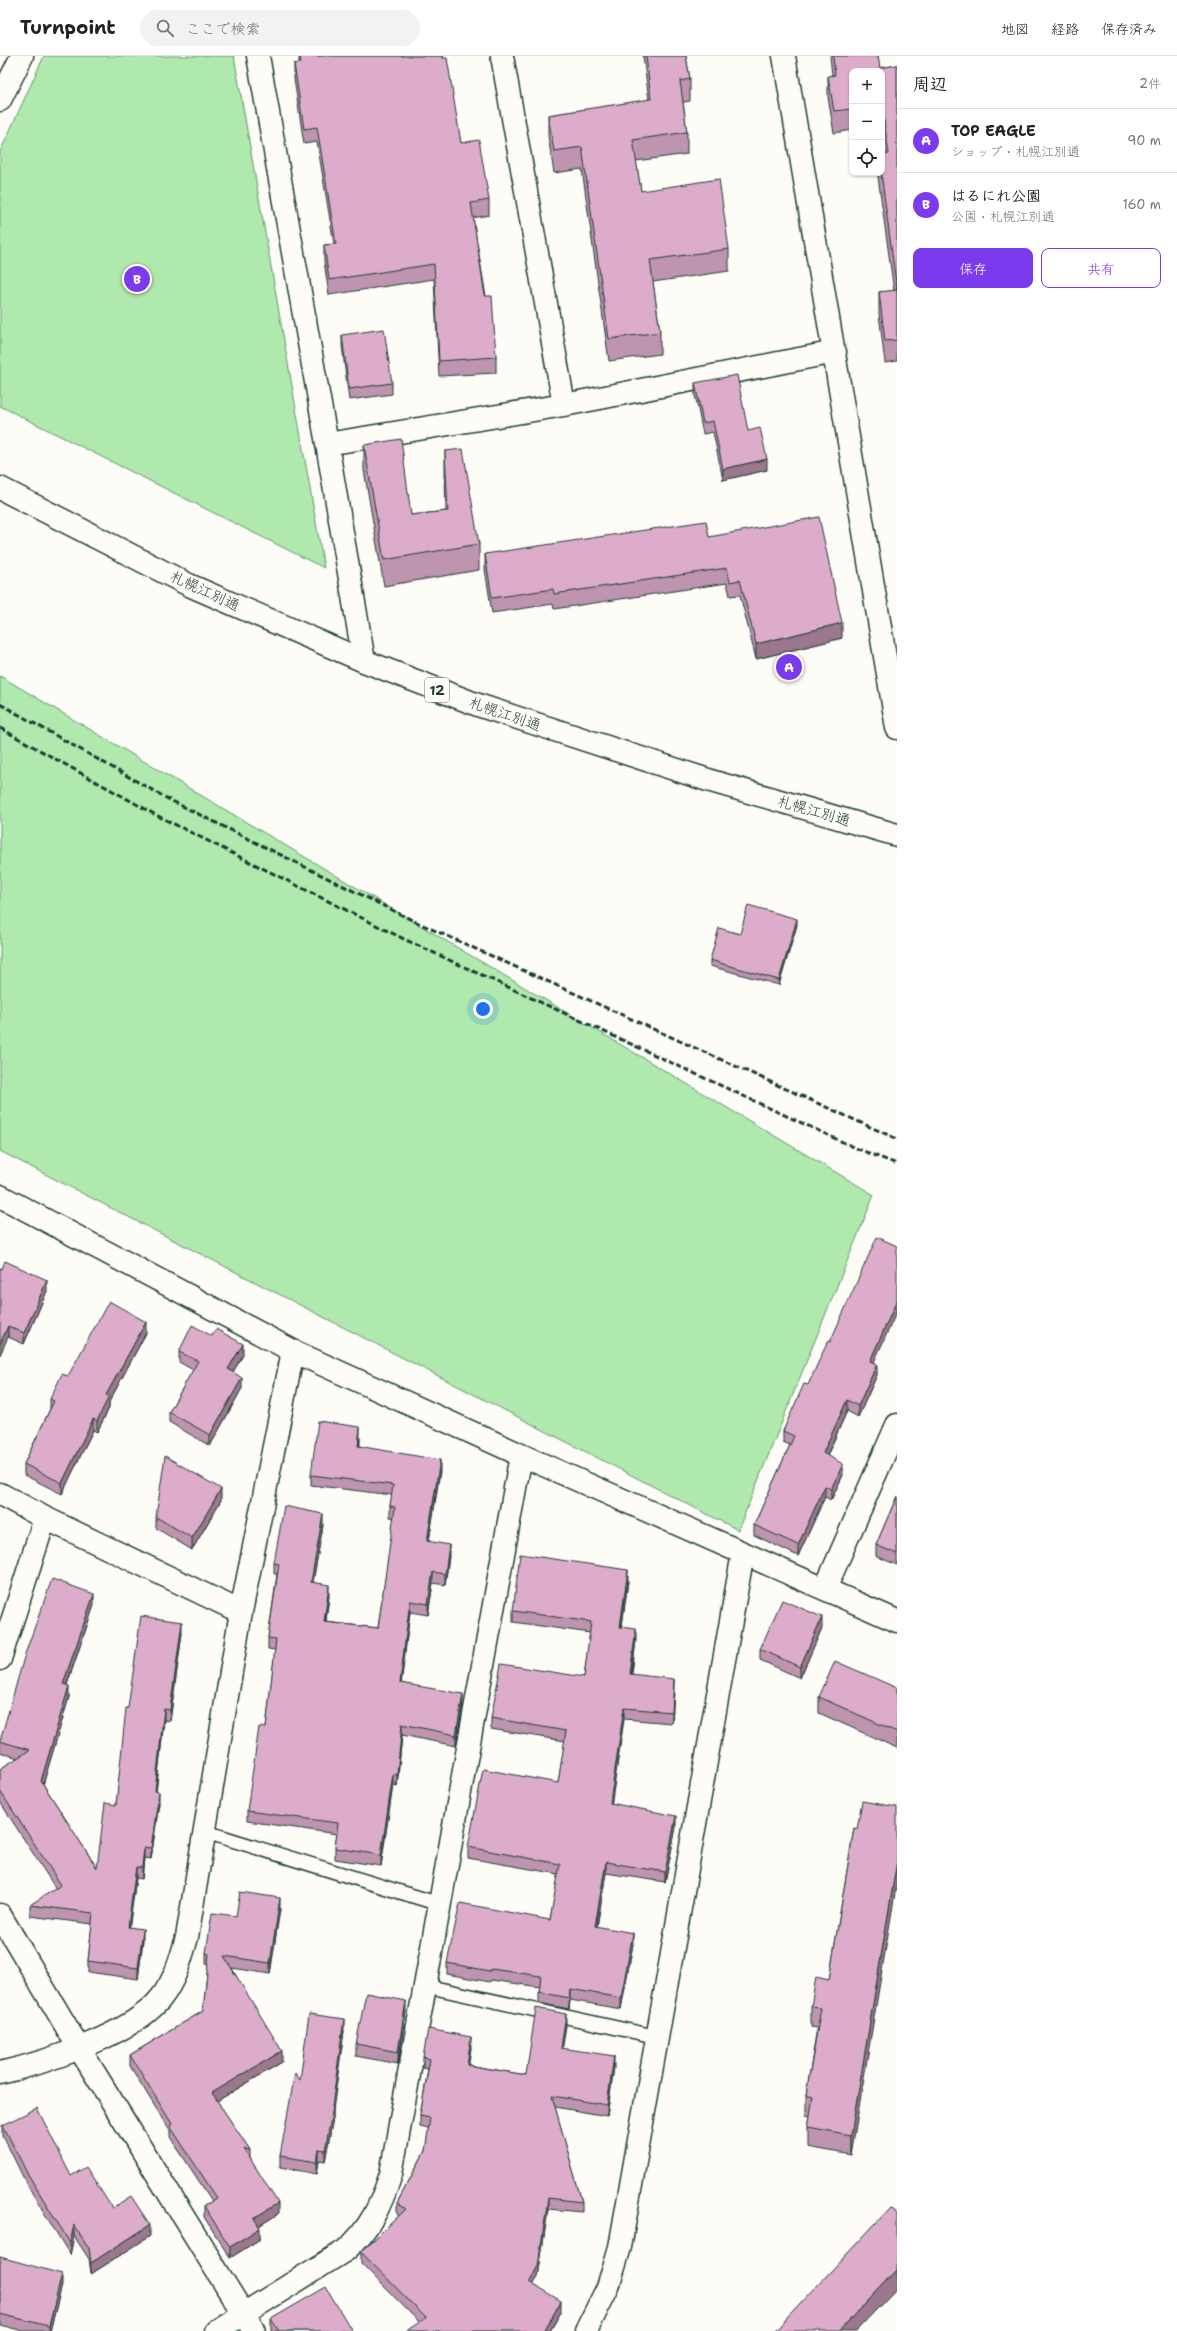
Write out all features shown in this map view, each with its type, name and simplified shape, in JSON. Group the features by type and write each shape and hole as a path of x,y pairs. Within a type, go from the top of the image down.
{"main road":[{"path":"0,100 22,56"},
{"path":"258,56 364,661"},
{"path":"502,56 564,405"},
{"path":"784,56 835,352 889,632 897,728"},
{"path":"327,444 564,405 835,352"},
{"name":"札幌江別通","path":"0,488 189,585 364,661 493,710 711,781 897,834"},
{"path":"0,1196 293,1351 520,1455 897,1621"},
{"path":"0,2073 41,2062 79,2048 139,2018 152,2008 167,1990 176,1973 187,1937 206,1832 241,1612 293,1351"},
{"path":"825,1589 897,1425"},
{"path":"216,2331 249,2323 346,2250 360,2238 371,2223 382,2201 391,2174 426,1986 439,1904 520,1455"},
{"path":"0,1494 45,1518 241,1612"},
{"path":"0,1659 45,1518"},
{"path":"586,2331 608,2287 620,2247 743,1553"},
{"path":"0,1915 79,2048 249,2323"}],"lane":[{"path":"206,1832 439,1904"},
{"path":"426,1986 658,2037"}],"green space":[{"path":"44,56 234,56 324,568 0,406 0,152"},
{"path":"0,676 874,1195 738,1530 0,1151"}],"building":[{"path":"300,56 443,56 443,58 447,58 461,143 479,140 489,200 471,203 485,296 492,296 496,357 439,361 434,264 329,280 324,245 336,244 317,127 304,129 294,64 301,63"},
{"path":"646,56 686,56 690,79 680,81 687,132 633,140 641,191 719,179 729,249 650,260 660,332 609,339 582,147 554,151 548,115 651,99"},
{"path":"833,56 878,56 880,68 849,68 849,109 834,111 828,76 835,75"},
{"path":"897,65 897,290 881,176 885,176 885,155 889,154 885,128 885,68 880,68"},
{"path":"897,290 897,340 885,341 879,292"},
{"path":"384,329 392,383 349,389 342,335"},
{"path":"737,375 748,431 760,428 767,459 723,469 713,421 703,423 695,383"},
{"path":"401,439 411,515 448,511 445,451 463,449 479,544 384,560 364,445"},
{"path":"819,517 842,623 756,644 740,580 730,582 727,568 554,594 553,589 492,598 485,554 706,521 709,537"},
{"path":"748,905 797,919 779,980 710,960 719,928 740,934"},
{"path":"877,1237 897,1246 897,1300 870,1361 877,1364 858,1406 847,1400 823,1453 843,1464 831,1489 825,1486 798,1545 754,1525 794,1436 783,1431 804,1384 808,1385 828,1341 830,1342"},
{"path":"5,1261 47,1280 24,1333 8,1326 0,1344 0,1268 2,1269"},
{"path":"109,1301 146,1322 106,1395 109,1396 97,1421 93,1419 62,1483 24,1464 54,1401 50,1399 62,1374 68,1376"},
{"path":"192,1325 212,1336 216,1329 243,1344 228,1369 242,1378 210,1435 169,1412 198,1361 179,1352"},
{"path":"318,1421 360,1427 358,1446 440,1460 427,1541 449,1545 445,1574 433,1572 428,1604 410,1601 400,1683 463,1694 456,1735 402,1724 397,1775 393,1774 381,1855 335,1848 338,1823 247,1811 259,1727 266,1728 276,1639 268,1638 279,1564 274,1563 284,1506 323,1514 311,1582 329,1585 324,1622 378,1628 395,1507 390,1506 393,1485 311,1475"},
{"path":"165,1456 221,1489 192,1538 156,1517"},
{"path":"897,1496 897,1554 876,1545"},
{"path":"520,1554 628,1570 620,1627 636,1629 630,1674 674,1679 672,1712 624,1708 610,1803 676,1816 665,1872 606,1862 595,1926 633,1933 621,1998 570,1989 569,1998 539,1992 541,1976 491,1969 490,1971 447,1963 460,1903 550,1920 560,1864 468,1847 483,1769 558,1783 566,1731 491,1718 501,1664 584,1677 591,1622 513,1611"},
{"path":"52,1579 94,1594 63,1684 69,1686 41,1781 97,1868 105,1803 116,1805 126,1708 128,1708 141,1616 182,1622 170,1710 164,1709 155,1791 159,1792 151,1848 144,1847 142,1868 136,1867 128,1927 143,1929 138,1968 88,1961 93,1913 30,1905 61,1885 0,1791 0,1769 30,1750 0,1741 25,1654"},
{"path":"782,1600 822,1617 800,1667 760,1649"},
{"path":"835,1661 897,1688 897,1732 819,1697"},
{"path":"862,1801 897,1807 897,1861 851,2135 808,2127 813,2097 806,2095 821,2008 811,2007 816,1977 829,1980 854,1828 857,1829"},
{"path":"240,1892 280,1898 270,1963 224,1956 282,2051 212,2093 250,2150 244,2149 278,2203 254,2218 260,2228 230,2247 204,2206 217,2198 170,2126 172,2124 130,2055 203,2011 209,1954 206,1953 212,1913 236,1916"},
{"path":"366,1993 406,2001 398,2052 356,2044"},
{"path":"536,2008 566,2014 561,2048 614,2056 607,2105 552,2096 582,2202 548,2198 538,2266 529,2282 561,2301 544,2331 406,2331 426,2318 361,2252 406,2209 397,2203 425,2151 430,2118 420,2116 430,2059 423,2057 428,2029 471,2037 467,2065 526,2075"},
{"path":"309,2014 344,2019 333,2107 325,2150 319,2149 317,2162 280,2156 295,2073 300,2080"},
{"path":"37,2108 71,2176 86,2167 112,2208 131,2196 150,2225 91,2263 89,2248 74,2225 70,2243 26,2171 3,2125"},
{"path":"890,2208 897,2214 897,2270 840,2331 775,2331"},
{"path":"0,2257 62,2274 49,2326 0,2314"},
{"path":"326,2287 352,2331 279,2331 271,2319"}],"railway":[{"path":"0,704 168,799 414,921 897,1139"},
{"path":"0,728 156,815 406,940 858,1149 897,1164"}],"place":[{"name":"はるにれ公園","path":"137,279"},
{"name":"TOP EAGLE","path":"789,667"}]}
